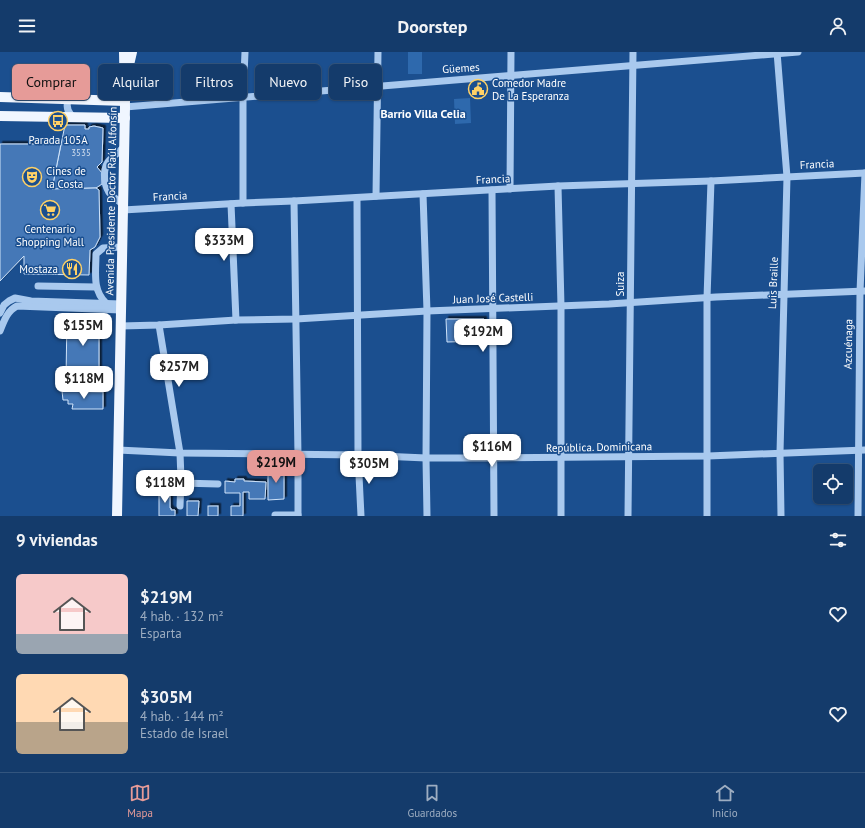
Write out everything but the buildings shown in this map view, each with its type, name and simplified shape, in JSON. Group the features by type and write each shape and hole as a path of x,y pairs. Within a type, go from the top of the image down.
{"main road":[{"name":"Avenida Presidente Doctor Raúl Alfonsín","path":"124,52 124,64"},
{"name":"Avenida Presidente Doctor Raúl Alfonsín","path":"129,64 132,52"},
{"path":"0,98 12,98"},
{"path":"79,100 125,104"},
{"name":"Avenida Presidente Doctor Raúl Alfonsín","path":"117,516 125,100"},
{"path":"0,116 125,118"}],"street":[{"path":"244,64 245,52"},
{"path":"378,52 378,64"},
{"path":"510,189 511,52"},
{"name":"Suiza","path":"628,516 633,52"},
{"name":"Güemes","path":"382,86 798,52"},
{"name":"Luis Braille","path":"777,53 787,177 780,453 781,516"},
{"name":"Güemes","path":"247,98 329,90"},
{"path":"68,100 68,111 71,116 76,118"},
{"name":"Güemes","path":"125,104 204,100"},
{"path":"243,100 243,203"},
{"path":"376,196 377,100"},
{"path":"123,207 107,190 105,175 108,162 124,147"},
{"name":"Francia","path":"123,207 231,204 558,186 711,181 865,173"},
{"name":"Azcuénaga","path":"858,516 862,450 862,292 865,173"},
{"path":"707,516 708,456 706,298 711,181"},
{"path":"558,186 561,306 561,516"},
{"path":"492,190 494,516"},
{"path":"423,194 427,311 427,516"},
{"path":"357,198 358,455 361,516"},
{"path":"275,515 298,515 294,201"},
{"path":"231,204 236,320"},
{"path":"106,303 101,298 96,287 96,254 103,248 122,247"},
{"path":"38,286 96,287"},
{"name":"Juan José Castelli","path":"121,326 862,292"},
{"path":"0,313 4,305 15,298 31,301 106,303 121,307"},
{"path":"0,331 7,314 11,309 17,306 121,307"},
{"path":"159,325 180,453 180,506"},
{"name":"República. Dominicana","path":"118,450 180,453 358,455 426,458 628,458 862,450"},
{"path":"143,479 218,484"}],"shaded area":[{"path":"408,52 422,52 422,74 408,74"},
{"path":"470,98 471,123 455,124 454,99"}],"place":[{"name":"Comedor Madre De La Esperanza","path":"478,89"},
{"name":"Parada 105A","path":"58,121"},
{"name":"Cines de la Costa","path":"32,177"},
{"name":"Centenario Shopping Mall","path":"50,210"},
{"name":"Mostaza","path":"72,269"}],"district":[{"name":"Barrio Villa Celia","path":"423,114"}]}
